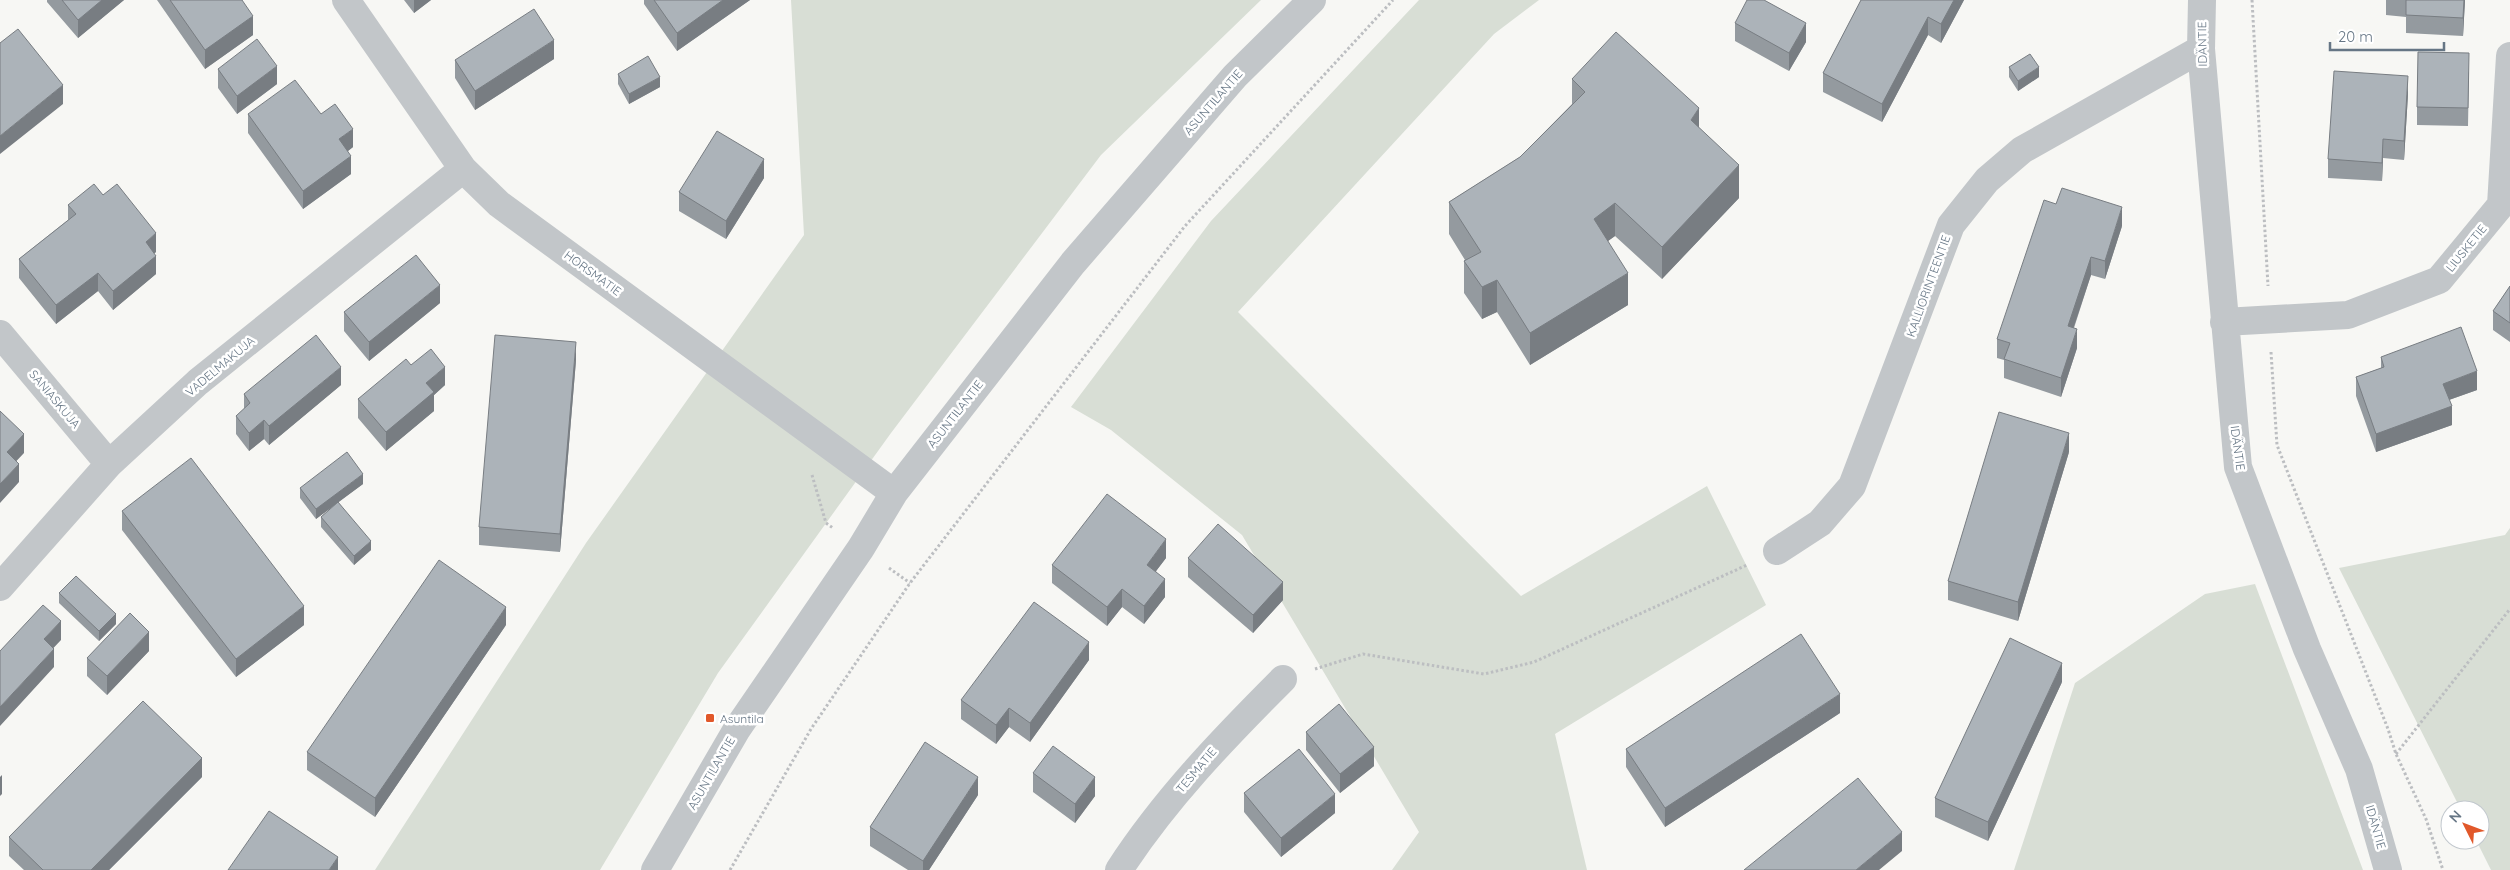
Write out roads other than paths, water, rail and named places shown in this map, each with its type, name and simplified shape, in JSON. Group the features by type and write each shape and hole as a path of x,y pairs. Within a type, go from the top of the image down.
{"street":[{"name":"HORSMATIE","path":"346,0 463,169 499,204 894,493"},
{"name":"ASUNTILANTIE","path":"655,870 737,729 861,548 894,493 1073,263 1235,76 1312,0"},
{"name":"IDÄNTIE","path":"2202,0 2201,48 2238,467 2307,649 2359,769 2388,870"},
{"name":"KALLIORINTEENTIE","path":"1778,551 1820,523 1852,486 1950,225 1987,180 2022,150 2201,48"},
{"name":"LIUSKETIE","path":"2224,322 2348,315 2439,280 2501,205 2510,56"},
{"name":"VADELMAKUJA","path":"0,587 109,464 198,382 463,169"},
{"name":"SANIASKUJA","path":"0,334 109,464"},
{"name":"TESMATIE","path":"1119,870 1136,844 1214,748 1283,679"}],"place":[{"name":"Asuntila","path":"710,718"}]}
